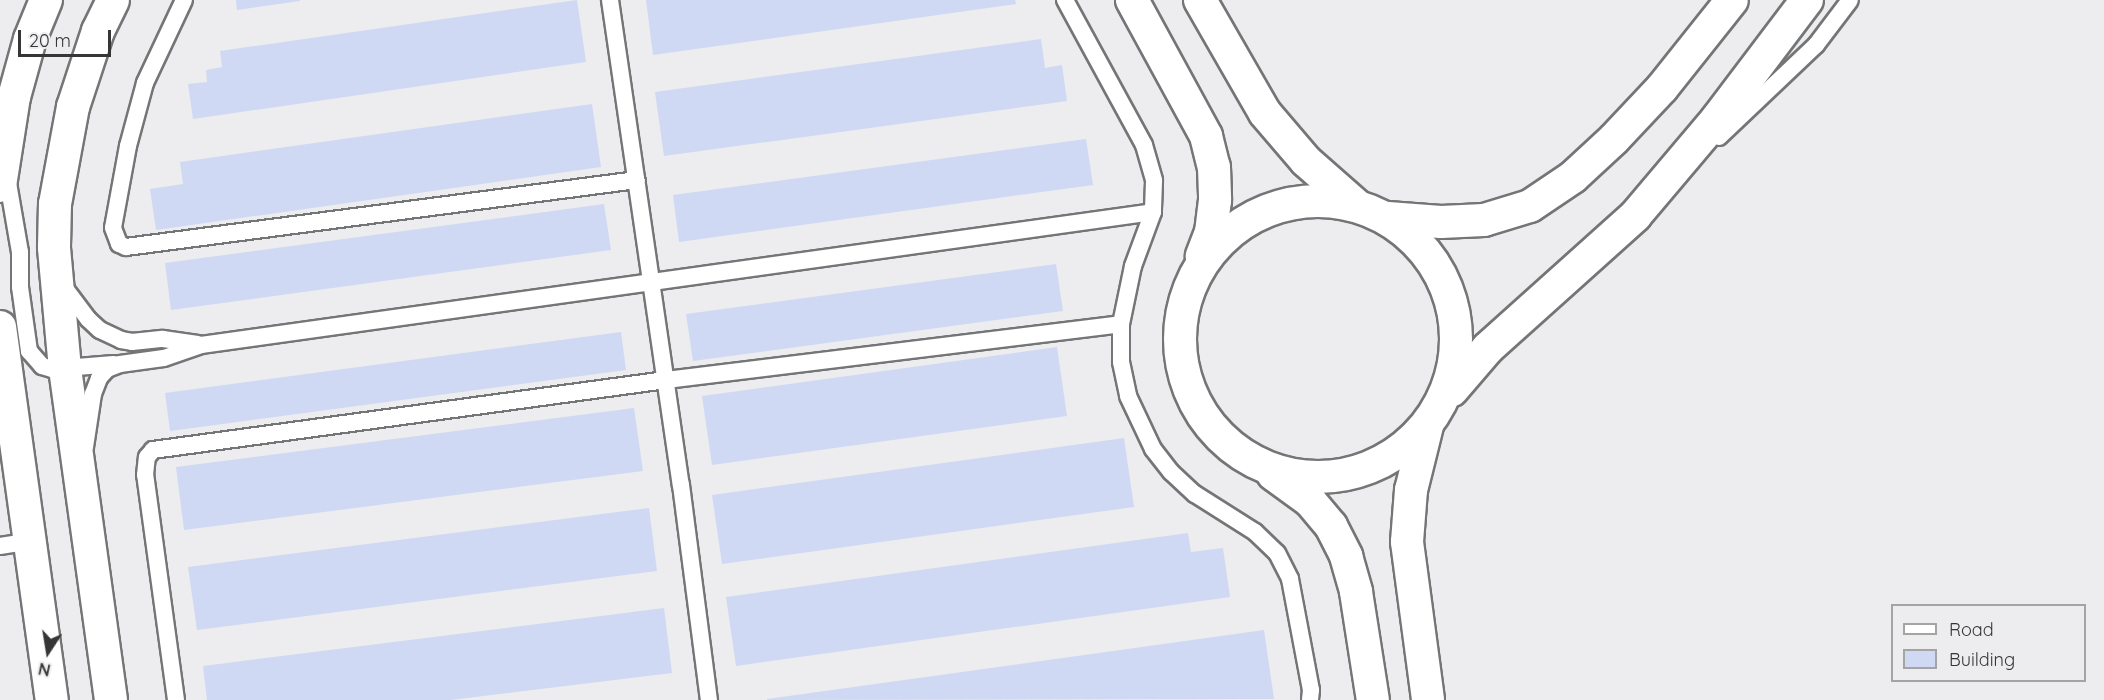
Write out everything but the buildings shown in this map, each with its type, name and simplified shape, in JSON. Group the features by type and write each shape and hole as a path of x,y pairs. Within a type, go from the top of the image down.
{"street":[{"path":"2,171 14,97 30,39 46,0"},
{"path":"111,700 65,369 54,271 55,204 73,107 98,31 113,0"},
{"path":"1132,0 1206,136 1214,166 1215,200 1211,232 1181,312 1180,358 1194,402 1222,439 1310,501 1331,526 1346,556 1356,592 1368,690"},
{"path":"1200,0 1265,113 1306,161 1356,205"},
{"path":"1388,218 1441,222 1484,220 1530,206 1573,177 1614,139 1662,88 1732,0"},
{"path":"1260,465 1304,477 1350,474 1393,457 1435,414 1464,373 1488,348 1635,216 1717,119 1807,0"},
{"path":"1197,269 1227,234 1266,210 1310,200 1356,205 1388,218 1421,244 1445,279 1457,320 1456,363 1435,414 1411,489 1407,542 1428,700"},
{"path":"0,327 15,544 52,700"}],"lane":[{"path":"184,0 146,83 128,146 113,228 119,244 126,247 637,180"},
{"path":"610,0 666,380 709,700"},
{"path":"1065,0 1144,145 1154,181 1153,212 1133,266 1121,324 1121,362 1128,396 1153,449 1171,472 1195,494 1255,532 1276,553 1290,579 1311,690 1310,700"},
{"path":"1662,88 1715,0"},
{"path":"1635,216 1816,45 1850,0"},
{"path":"2,171 20,252 21,287 29,351 42,366 65,369 164,358 201,345 1153,212"},
{"path":"54,271 72,300 100,330 132,342 163,339 201,345"},
{"path":"176,700 144,474 147,457 153,450 666,380 1121,324"},
{"path":"81,478 93,394 99,378 108,369 120,364"}]}
